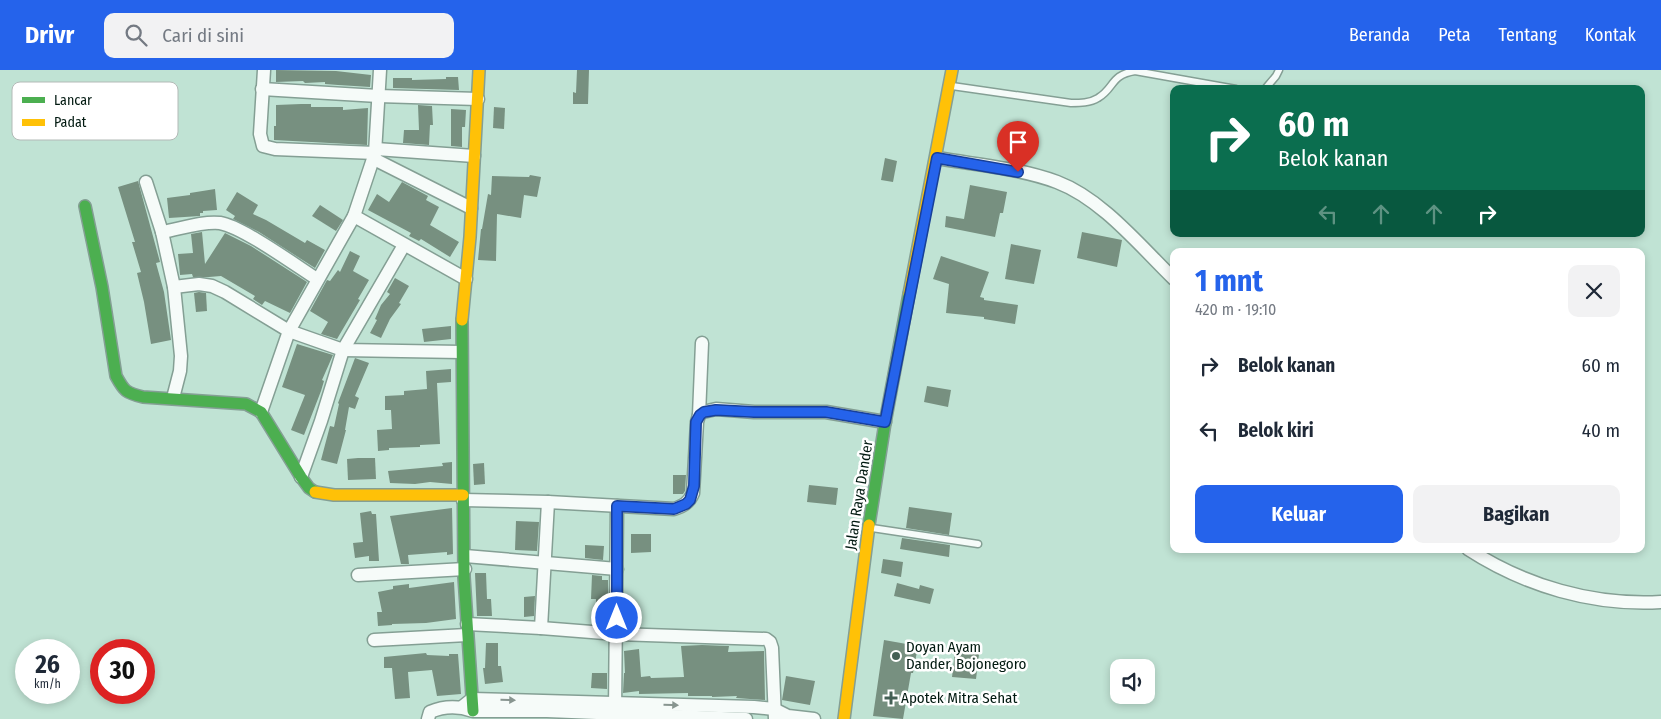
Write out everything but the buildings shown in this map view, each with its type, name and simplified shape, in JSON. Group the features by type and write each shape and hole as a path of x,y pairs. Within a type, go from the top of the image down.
{"street":[{"path":"264,70 260,134 264,146 275,149 375,154 474,156"},
{"path":"261,412 289,331 354,216 375,154 380,70"},
{"path":"469,706 463,498 462,352 479,70"},
{"name":"Jalan Raya Dander","path":"844,719 868,527 885,422 937,158 952,70"},
{"path":"262,89 378,96 478,99"},
{"path":"375,154 471,208"},
{"path":"937,158 1057,182 1071,189 1103,211 1170,274"},
{"path":"146,182 162,232 174,287 181,356 180,371 173,398"},
{"path":"85,206 102,287 116,376 119,384 128,393 136,396 237,402 254,406 261,412 309,488 324,494 463,498 674,509 686,504 690,500 694,486 696,428 700,415 702,342"},
{"path":"354,216 466,279"},
{"path":"162,232 217,223 226,225 252,238 317,279"},
{"path":"301,477 321,422 343,350 404,245"},
{"path":"174,287 199,284 212,286 289,331 343,350 462,352"},
{"path":"700,415 709,410 754,412 813,411 885,422"},
{"path":"541,628 548,502"},
{"path":"615,708 617,506"},
{"path":"1475,553 1500,567 1528,579 1585,598 1625,603 1661,602"},
{"path":"358,575 465,562 545,562 616,568"},
{"path":"374,640 467,630 541,628 617,634 766,639 770,642 772,648 779,716"},
{"path":"428,719 430,712 438,708 469,706 547,706 755,713 814,719"},
{"path":"694,711 746,719"}],"lane":[{"path":"1268,85 1279,70"},
{"path":"949,86 1071,103 1088,102 1099,98 1119,76 1135,71 1214,85"},
{"path":"868,527 978,544"}],"traffic: fast":[{"path":"85,206 102,287 116,376 124,388 129,393 143,397 246,404 261,412 301,477 309,488 315,492"},
{"path":"869,525 885,423 909,294"},
{"path":"462,320 464,577 473,711"}],"traffic: slow":[{"path":"462,320 470,237 479,70"},
{"path":"909,294 952,70"},
{"path":"315,492 334,495 463,495"},
{"path":"844,719 869,525"}],"place":[{"name":"Doyan Ayam Dander, Bojonegoro","path":"896,656"},
{"name":"Apotek Mitra Sehat","path":"891,698"}],"route":[{"path":"617,618 617,506 665,510 681,507 690,500 694,486 696,422 700,415 709,410 754,412 813,411 885,422 937,158 1018,172"}]}
